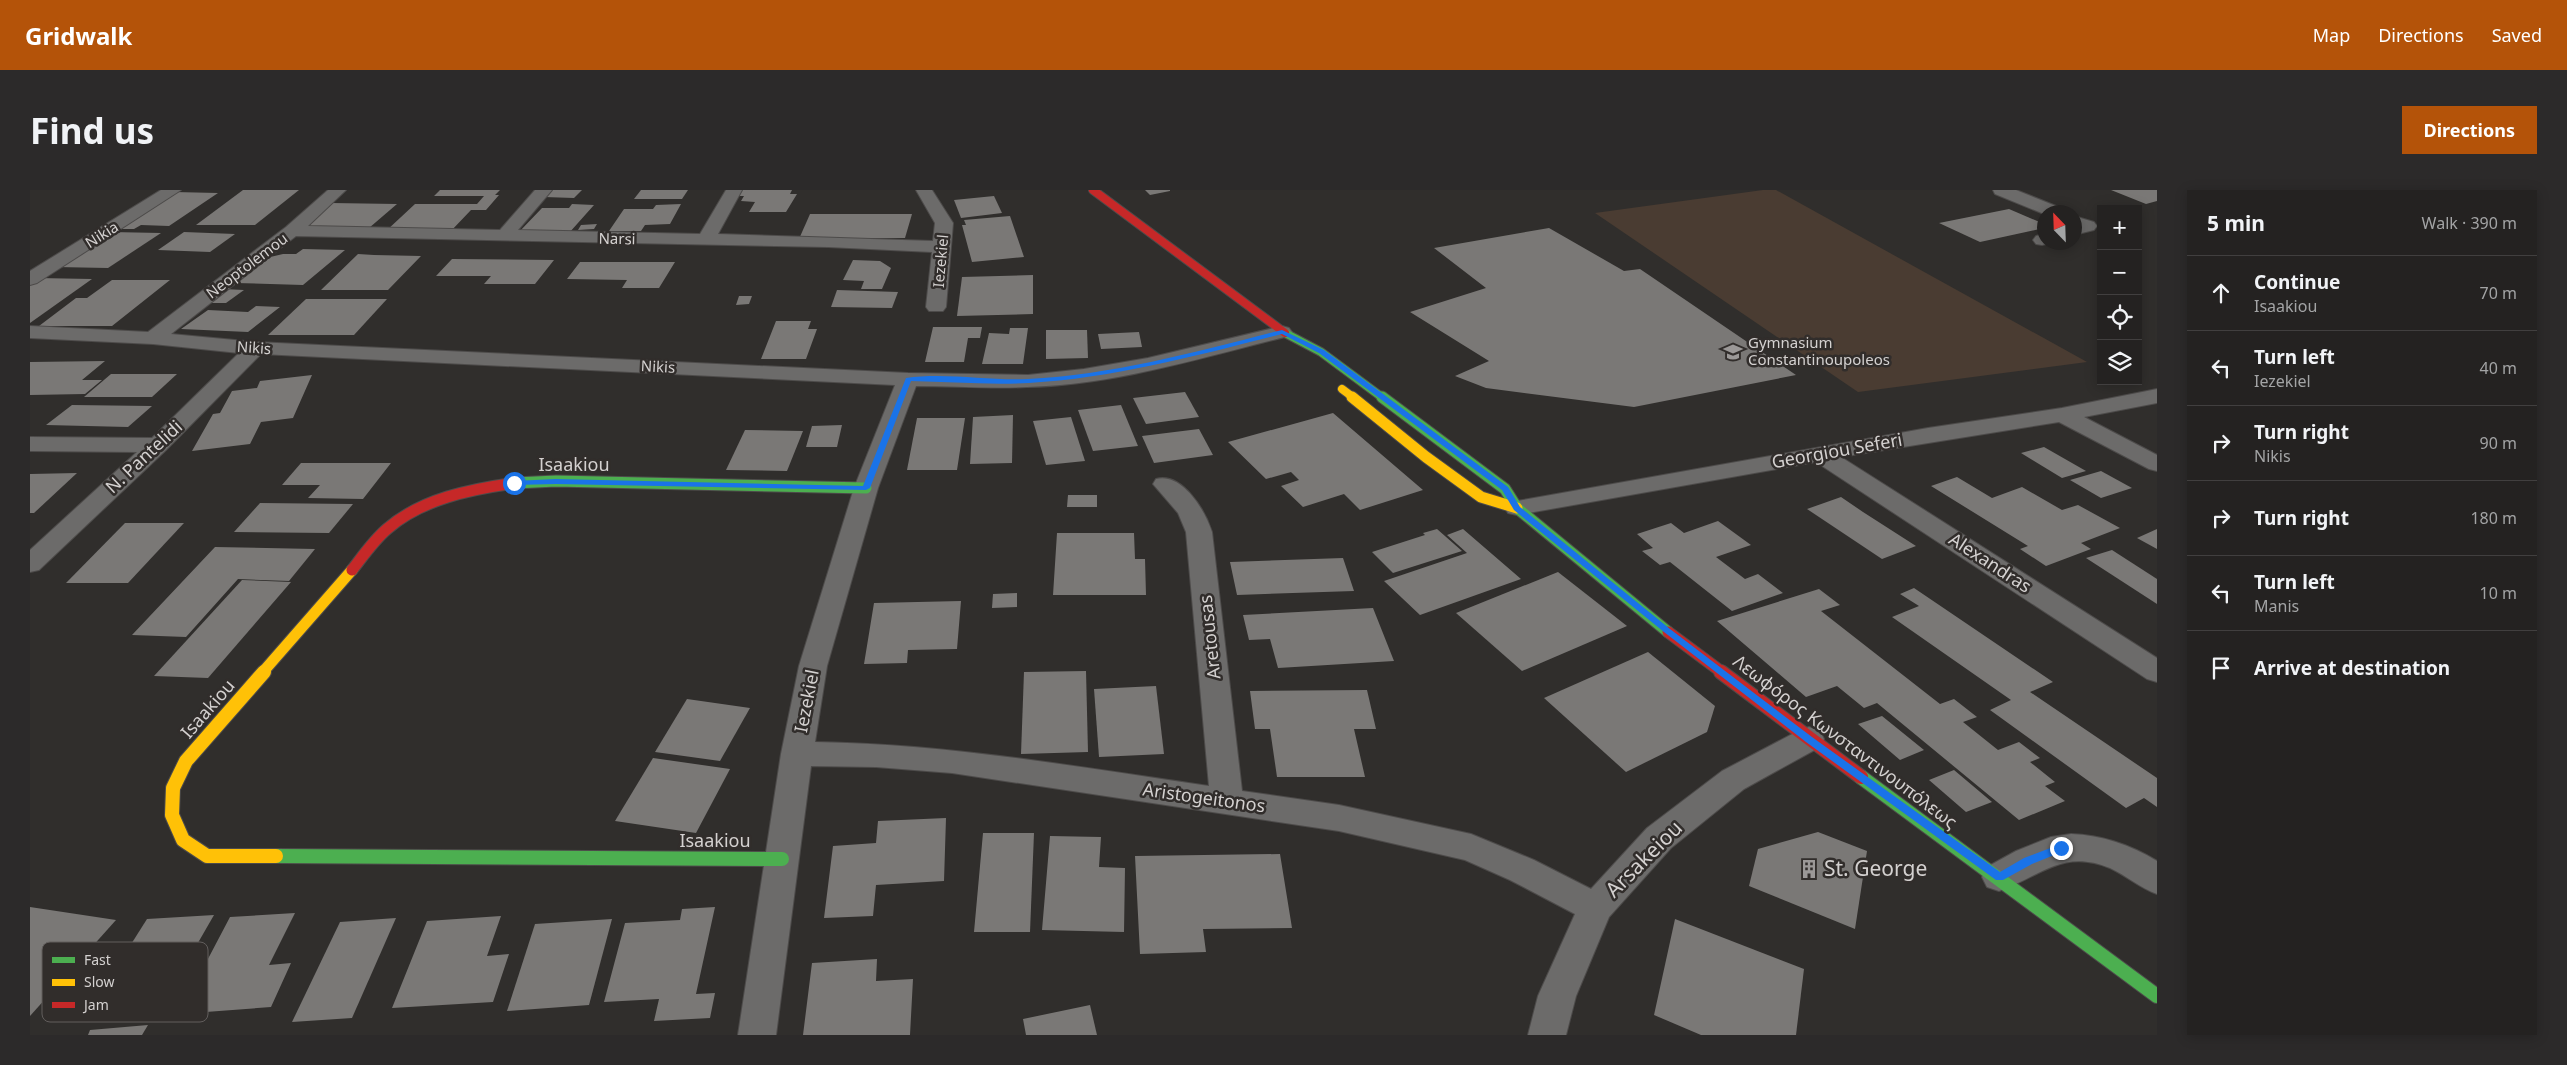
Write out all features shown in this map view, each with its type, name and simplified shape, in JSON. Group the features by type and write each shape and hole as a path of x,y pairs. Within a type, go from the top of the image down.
{"street":[{"name":"Nikia","path":"30,279 173,190"},
{"name":"Neoptolemou","path":"153,338 292,231 338,190"},
{"path":"504,236 544,190"},
{"path":"705,241 734,190"},
{"name":"Iezekiel","path":"924,190 944,223 936,307"},
{"name":"Λεωφόρος Κωνσταντινουπόλεως","path":"1093,190 1282,332 1321,352 1505,489 1517,508 1667,630 1809,739 1999,877 2157,996"},
{"path":"2000,190 2038,205"},
{"path":"2082,224 2088,226 2082,228"},
{"name":"Narsi","path":"292,231 705,241 828,242 942,248"},
{"name":"Nikis","path":"30,332 153,338 256,348 908,379 1028,381 1084,375 1156,362 1282,332"},
{"name":"Λεωφόρος Κωνσταντινουπόλεως","path":"1282,332 1302,357"},
{"name":"N. Pantelidi","path":"30,564 158,445 256,348"},
{"name":"Iezekiel","path":"757,1035 797,754 813,666 866,488 908,379"},
{"name":"Λεωφόρος Κωνσταντινουπόλεως","path":"1333,382 1426,457 1482,497 1517,508"},
{"name":"Georgiou Seferi","path":"1517,508 1928,435 2062,415 2157,396"},
{"path":"2062,415 2157,464"},
{"path":"30,444 158,445"},
{"name":"Alexandras","path":"1821,454 2157,672"},
{"name":"Isaakiou","path":"782,858 207,856 183,840 172,815 173,788 186,761 388,528 408,515 432,504 482,487 556,481 866,488"},
{"name":"Aretousas","path":"1165,484 1189,507 1196,519 1199,532 1227,802"},
{"name":"Arsakeiou","path":"1547,1035 1557,996 1595,908 1659,838 1733,780 1809,739"},
{"name":"Aristogeitonos","path":"797,754 876,755 952,761 1339,818 1470,848 1522,870 1595,908"},
{"path":"1999,877 2028,861 2061,848 2097,849 2127,861 2157,880"}],"shaded area":[{"path":"1763,190 1776,190 2087,362 1858,392 1595,213"}],"building":[{"path":"243,190 299,190 255,225 196,225"},
{"path":"440,190 500,190 495,195 499,195 486,210 471,210 450,232 386,231 415,204 477,204 484,196 434,196"},
{"path":"551,190 582,190 574,198 544,197"},
{"path":"641,190 688,190 682,199 634,199"},
{"path":"741,190 792,190 790,194 797,194 786,212 749,212 755,202 741,201 744,196 738,196"},
{"path":"1145,190 1170,190 1170,191 1150,195"},
{"path":"2111,190 2157,190 2157,201 2146,204"},
{"path":"174,192 218,193 169,226 141,225 134,229 116,229"},
{"path":"994,196 1002,213 961,218 954,200"},
{"path":"331,203 397,204 369,228 302,227"},
{"path":"572,204 594,205 569,233 519,232 542,208 569,208"},
{"path":"681,204 670,224 645,225 641,231 609,231 624,209 653,209 656,205"},
{"path":"2009,209 2037,221 2037,230 1980,242 1939,223"},
{"path":"810,214 912,214 905,238 799,239"},
{"path":"1010,216 1024,257 972,262 962,225 966,225 964,220"},
{"path":"597,224 594,229 578,230 581,225"},
{"name":"Gymnasium Constantinoupoleos","path":"1549,228 1624,271 1640,269 1796,375 1634,407 1486,388 1455,376 1489,361 1410,312 1486,288 1434,248"},
{"path":"111,232 161,233 108,268 56,267"},
{"path":"184,232 235,234 210,252 158,250"},
{"path":"303,249 345,250 303,285 235,283 266,258 283,254 296,254"},
{"path":"358,254 421,256 388,290 321,290"},
{"path":"452,259 554,260 535,284 484,284 491,276 436,276"},
{"path":"853,260 880,261 891,268 882,289 861,289 864,281 843,280"},
{"path":"580,262 675,262 659,288 622,288 627,280 567,279"},
{"path":"1033,275 1033,314 957,316 962,277"},
{"path":"37,278 92,279 30,323 30,283"},
{"path":"112,280 170,280 112,326 39,326 76,298 87,298"},
{"path":"223,289 244,290 226,303 205,303"},
{"path":"837,290 898,292 892,308 831,307"},
{"path":"739,296 752,296 749,304 736,305"},
{"path":"306,299 387,299 354,335 268,335"},
{"path":"256,306 280,307 248,332 181,329 208,310 248,312"},
{"path":"776,321 811,321 808,329 817,329 806,359 761,359"},
{"path":"933,327 982,327 980,338 968,338 964,362 925,362"},
{"path":"1010,328 1028,328 1023,364 982,364 989,333 1009,334"},
{"path":"1046,330 1087,330 1088,358 1046,359"},
{"path":"1139,332 1142,347 1101,349 1098,334"},
{"path":"105,361 82,380 102,380 85,394 30,395 30,362"},
{"path":"111,374 177,374 152,397 84,397"},
{"path":"312,375 293,418 261,422 250,444 192,451 213,414 220,413 232,391 257,388 260,381"},
{"path":"1185,392 1199,417 1146,424 1133,398"},
{"path":"72,405 152,406 128,427 46,425"},
{"path":"1121,405 1138,446 1093,451 1078,410"},
{"path":"1333,413 1423,490 1360,510 1344,494 1303,507 1281,486 1299,480 1291,472 1266,479 1228,442"},
{"path":"1013,415 1012,463 970,464 973,417"},
{"path":"1071,417 1085,461 1046,465 1033,421"},
{"path":"917,418 965,418 957,470 907,470"},
{"path":"842,425 837,447 806,447 812,426"},
{"path":"1199,429 1213,455 1154,463 1142,436"},
{"path":"745,430 803,431 787,471 726,470"},
{"path":"2044,447 2086,471 2062,478 2021,453"},
{"path":"301,463 391,463 363,499 308,498 320,485 282,485"},
{"path":"2101,471 2132,488 2101,498 2070,480"},
{"path":"77,473 34,513 30,513 30,474"},
{"path":"1957,477 1992,498 2022,487 2062,510 2078,505 2120,528 2081,543 2091,549 2046,566 2020,549 2028,546 1931,486"},
{"path":"1068,495 1097,495 1097,507 1067,507"},
{"path":"1841,497 1916,546 1882,559 1807,509"},
{"path":"260,503 353,504 329,533 234,532"},
{"path":"1718,521 1751,545 1716,557 1745,579 1758,574 1783,593 1732,611 1670,562 1660,565 1642,551 1653,548 1637,534 1671,523 1684,533"},
{"path":"125,523 184,523 128,583 66,583"},
{"path":"1437,529 1462,551 1393,573 1372,552 1425,535 1423,533"},
{"path":"1463,529 1521,579 1420,615 1384,581 1467,553 1447,535"},
{"path":"2157,529 2157,549 2137,538"},
{"path":"1057,533 1134,533 1135,559 1145,559 1146,595 1053,595"},
{"path":"215,547 315,549 289,581 238,579 186,637 132,635"},
{"path":"2112,550 2157,579 2157,604 2086,558"},
{"path":"1343,558 1354,591 1237,595 1230,562"},
{"path":"1558,572 1627,626 1522,671 1456,613"},
{"path":"242,580 291,582 208,678 154,676"},
{"path":"1914,588 2053,682 2030,692 2157,778 2157,807 2144,798 2126,808 1990,710 2011,700 1892,617 1919,606 1900,594"},
{"path":"1819,589 1840,605 1821,611 1940,704 1954,699 1977,717 1963,722 1998,750 2019,742 2040,758 2030,762 2055,782 2045,786 2065,801 2019,820 1877,703 1864,708 1837,686 1806,697 1717,621"},
{"path":"1017,593 1017,607 992,608 993,594"},
{"path":"961,601 957,649 908,650 907,663 864,664 874,603"},
{"path":"1373,608 1394,661 1278,668 1270,639 1249,640 1243,615"},
{"path":"1648,652 1715,706 1707,732 1626,772 1544,698"},
{"path":"1086,671 1088,752 1021,754 1024,672"},
{"path":"1156,686 1164,754 1099,757 1094,689"},
{"path":"1367,690 1376,729 1354,729 1365,777 1277,777 1270,729 1255,729 1250,691"},
{"path":"687,699 750,708 720,761 655,752"},
{"path":"1882,716 1924,750 1900,760 1858,724"},
{"path":"653,758 730,769 696,833 615,821"},
{"path":"1954,770 1992,802 1966,812 1929,780"},
{"path":"946,818 944,881 876,885 873,916 824,918 833,846 876,843 878,821"},
{"name":"St. George","path":"1818,832 1867,851 1855,929 1749,886 1758,849"},
{"path":"983,833 1034,833 1030,932 974,932"},
{"path":"1050,836 1101,837 1099,867 1125,868 1124,932 1042,930"},
{"path":"1280,854 1292,928 1203,929 1206,952 1140,954 1135,856"},
{"path":"30,907 116,920 96,942 42,942 42,1003 30,1016"},
{"path":"715,907 696,994 715,993 710,1018 654,1021 659,999 604,1002 625,923 680,920 682,909"},
{"path":"295,913 269,965 291,963 271,1007 208,1012 208,959 230,917"},
{"path":"214,915 198,942 132,942 147,919"},
{"path":"501,916 487,956 509,954 493,1002 392,1008 427,921"},
{"path":"396,918 352,1018 292,1022 340,922"},
{"path":"612,919 589,1005 507,1011 535,924"},
{"path":"1675,919 1804,969 1796,1035 1701,1035 1654,1015"},
{"path":"877,959 876,981 913,979 910,1035 803,1035 812,963"},
{"path":"1090,1005 1097,1035 1026,1035 1023,1019"},
{"path":"148,1025 142,1035 88,1035 90,1030"}],"traffic: fast":[{"path":"1285,333 1321,352 1505,489 1517,508 1668,632"},
{"path":"515,483 556,481 866,488"},
{"path":"1861,777 2157,996"},
{"path":"276,856 782,859"}],"traffic: slow":[{"path":"1342,389 1426,457 1481,497 1517,508"},
{"path":"276,856 207,856 183,840 172,815 173,788 186,761 352,570"}],"traffic: jam":[{"path":"1093,190 1285,333"},
{"path":"352,570 387,529 413,511 465,492 515,483"},
{"path":"1668,632 1861,777"}],"place":[{"name":"Gymnasium Constantinoupoleos","path":"1733,352"},
{"name":"St. George","path":"1809,869"}],"route":[{"path":"514,483 556,481 866,488 908,379 1028,381 1084,375 1208,351 1282,332 1321,352 1505,489 1517,508 1667,630 1809,739 1999,877 2028,861 2061,848"}]}
